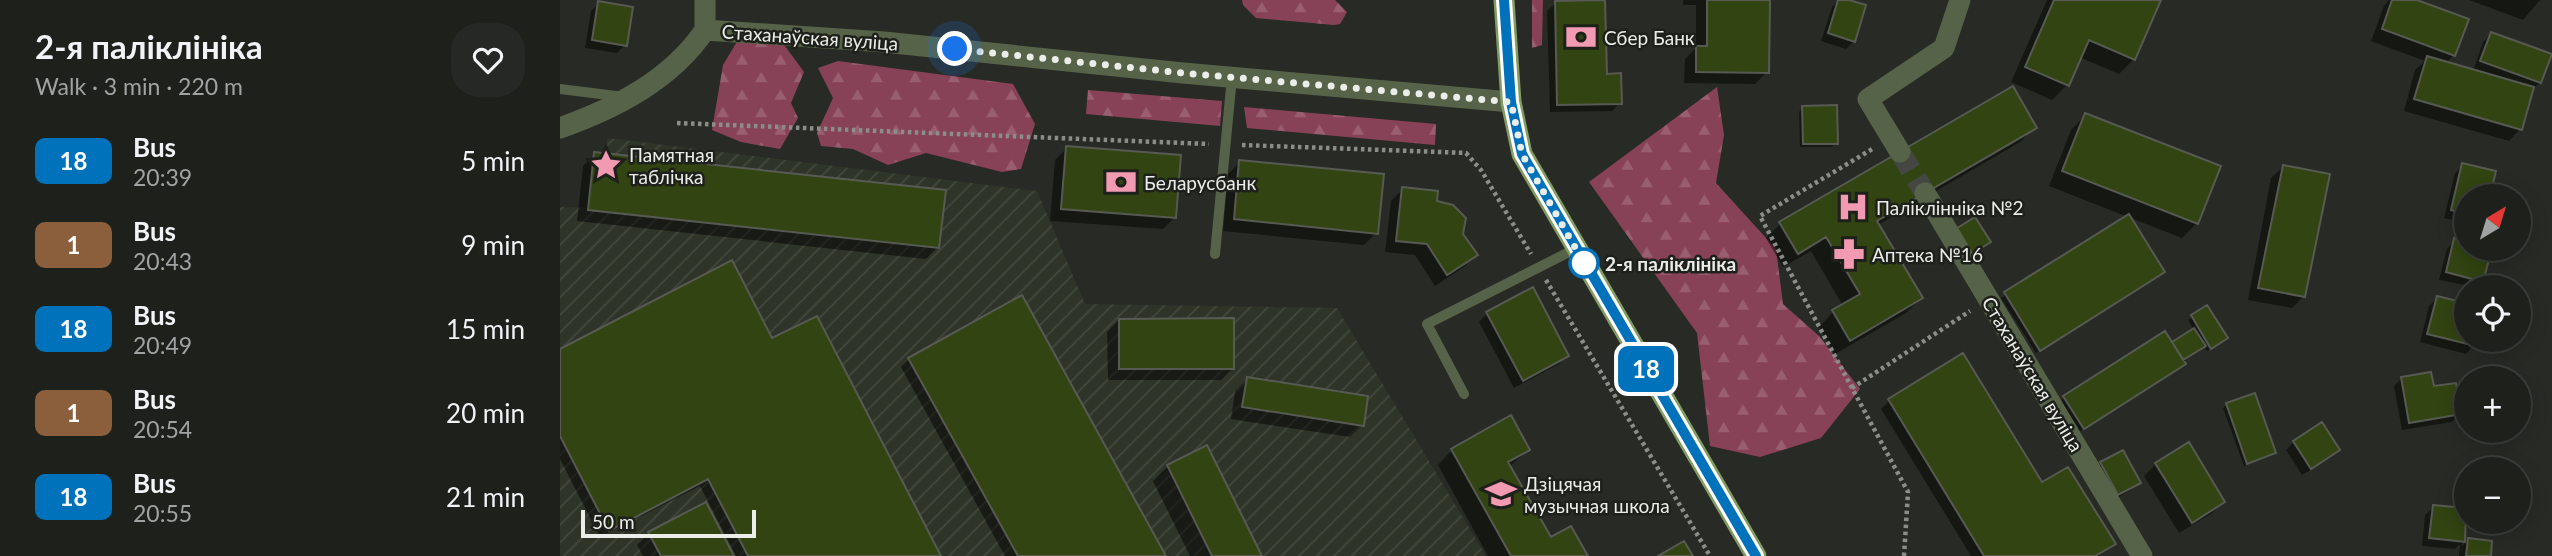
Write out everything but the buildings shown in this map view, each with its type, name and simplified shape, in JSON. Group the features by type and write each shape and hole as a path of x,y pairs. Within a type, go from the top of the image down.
{"main road":[{"path":"1504,0 1511,102 1522,154 1756,556"}],"street":[{"path":"705,0 705,30"},
{"path":"1896,145 1868,99 1944,48 1960,0"},
{"name":"Стаханаўская вуліца","path":"560,128 590,117 670,70 691,50 705,30 884,42 1511,102"},
{"name":"Стаханаўская вуліца","path":"1925,193 2142,556"}],"lane":[{"path":"1215,254 1232,77"},
{"path":"560,89 626,97"},
{"path":"1464,394 1427,324 1575,248"}],"path":[{"path":"677,123 1466,153 1480,170 1710,556"},
{"path":"1896,145 1760,216 1908,492 1904,556"},
{"path":"1852,388 1988,299"}],"shaded area":[{"path":"607,138 1037,191 1085,304 1337,308 1486,556 560,556 560,207 598,208"}],"green space":[{"path":"1242,0 1335,0 1347,12 1340,24 1334,25 1256,18 1243,5"},
{"path":"1532,0 1543,0 1542,45 1532,48"},
{"path":"760,38 785,46 804,72 791,103 798,118 780,149 741,142 712,130 723,65 738,40"},
{"path":"838,61 1013,84 1035,124 1021,169 1002,172 926,153 888,165 853,149 821,146 817,133 833,98 818,68"},
{"path":"1717,87 1724,135 1716,183 1776,249 1783,304 1819,336 1860,389 1821,438 1760,457 1710,446 1697,333 1589,182"},
{"path":"1088,90 1222,101 1220,126 1086,114"},
{"path":"1244,107 1436,124 1435,145 1247,128"}],"tunnel":[{"path":"1900,152 1925,193"}],"bus line":[{"name":"18","path":"1504,0 1511,102 1522,154 1756,556"}],"place":[{"name":"Сбер Банк","path":"1581,37"},
{"name":"Памятная таблічка","path":"606,165"},
{"name":"Беларусбанк","path":"1121,182"},
{"name":"Паліклінніка №2","path":"1853,207"},
{"name":"Аптека №16","path":"1849,254"},
{"name":"2-я паліклініка","path":"1584,263"},
{"name":"Дзіцячая музычная школа","path":"1501,494"}],"route":[{"path":"955,49 1183,73 1511,102 1522,154 1589,272 1584,263"}]}
